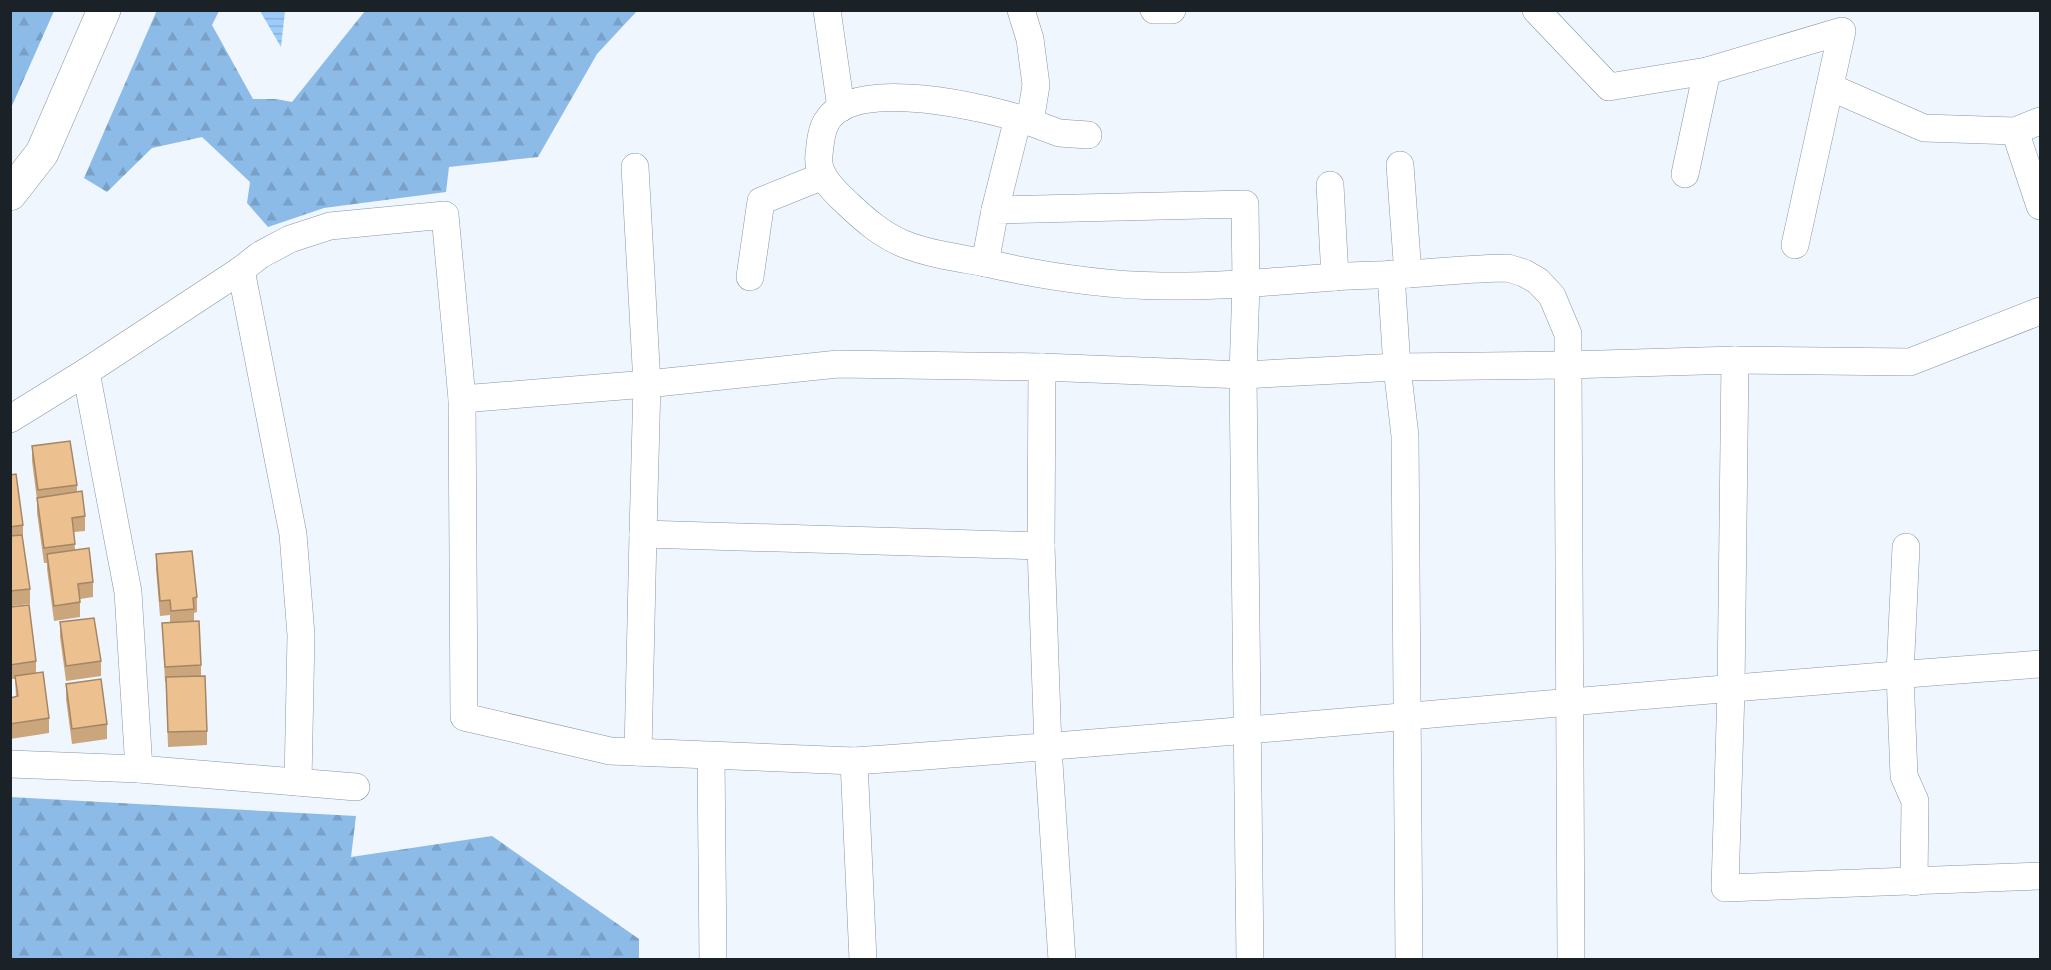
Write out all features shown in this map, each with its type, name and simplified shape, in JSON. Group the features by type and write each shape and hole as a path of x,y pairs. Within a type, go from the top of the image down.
{"street":[{"path":"10,194 42,153 104,10"},
{"path":"827,10 841,108"},
{"path":"985,263 995,210 1036,85 1030,39 1021,10"},
{"path":"1154,10 1172,10"},
{"path":"1536,10 1609,87 1707,71 1845,21"},
{"path":"1795,246 1845,21"},
{"path":"1686,174 1707,71"},
{"path":"1830,87 1924,128 2015,131 2040,121"},
{"path":"1088,135 1059,133 1024,120 951,103 916,98 873,98 841,108 827,121 818,161 833,190 879,231 905,244 985,263 1104,283 1163,286 1246,284 1508,268 1538,281 1552,296 1568,334 1571,960"},
{"path":"2015,131 2040,206"},
{"path":"1400,165 1397,367 1405,436 1409,960"},
{"path":"635,167 647,384 638,752"},
{"path":"750,277 761,201 824,176"},
{"path":"1330,185 1335,277"},
{"path":"995,210 1245,204 1246,284 1243,375 1250,960"},
{"path":"10,419 242,270 260,255 290,239 330,226 445,215 462,399 464,717 610,751 854,761 1048,748 1900,674 2040,664"},
{"path":"242,270 293,534 301,635 298,782"},
{"path":"462,399 647,384 838,364 1042,367 1243,375 1397,367 1735,360 1910,362 2040,311"},
{"path":"1735,360 1731,690 1725,888 2040,876"},
{"path":"1042,367 1041,546 1048,748 1062,960"},
{"path":"86,372 128,592 139,770"},
{"path":"643,534 1041,546"},
{"path":"1906,547 1900,674 1904,776 1915,801 1914,882"},
{"path":"711,756 713,960"},
{"path":"854,761 863,960"},
{"path":"10,764 139,770 356,787"}],"green space":[{"path":"157,10 219,11 212,25 253,99 292,102 365,11 637,11 597,54 538,157 449,167 446,192 324,208 268,227 247,203 250,182 202,137 152,148 107,192 84,178"},
{"path":"10,11 54,11 11,108"},
{"path":"10,797 356,816 351,857 492,836 639,939 639,959 11,959"}],"shaded area":[{"path":"260,11 285,11 281,47"}],"building":[{"path":"70,441 77,485 38,490 32,446"},
{"path":"16,474 23,525 10,527 10,475"},
{"path":"82,491 85,516 72,518 75,544 44,548 37,498"},
{"path":"22,535 30,589 10,591 10,536"},
{"path":"89,548 93,582 78,584 80,602 54,606 47,554"},
{"path":"192,551 197,597 193,598 194,609 171,611 170,600 160,601 156,554"},
{"path":"29,605 36,661 10,665 10,607"},
{"path":"94,618 101,661 66,666 60,622"},
{"path":"199,621 201,665 165,667 162,623"},
{"path":"43,672 49,718 10,724 10,698 18,696 15,676"},
{"path":"205,676 207,731 168,732 166,677"},
{"path":"101,679 107,724 72,729 66,684"}]}
